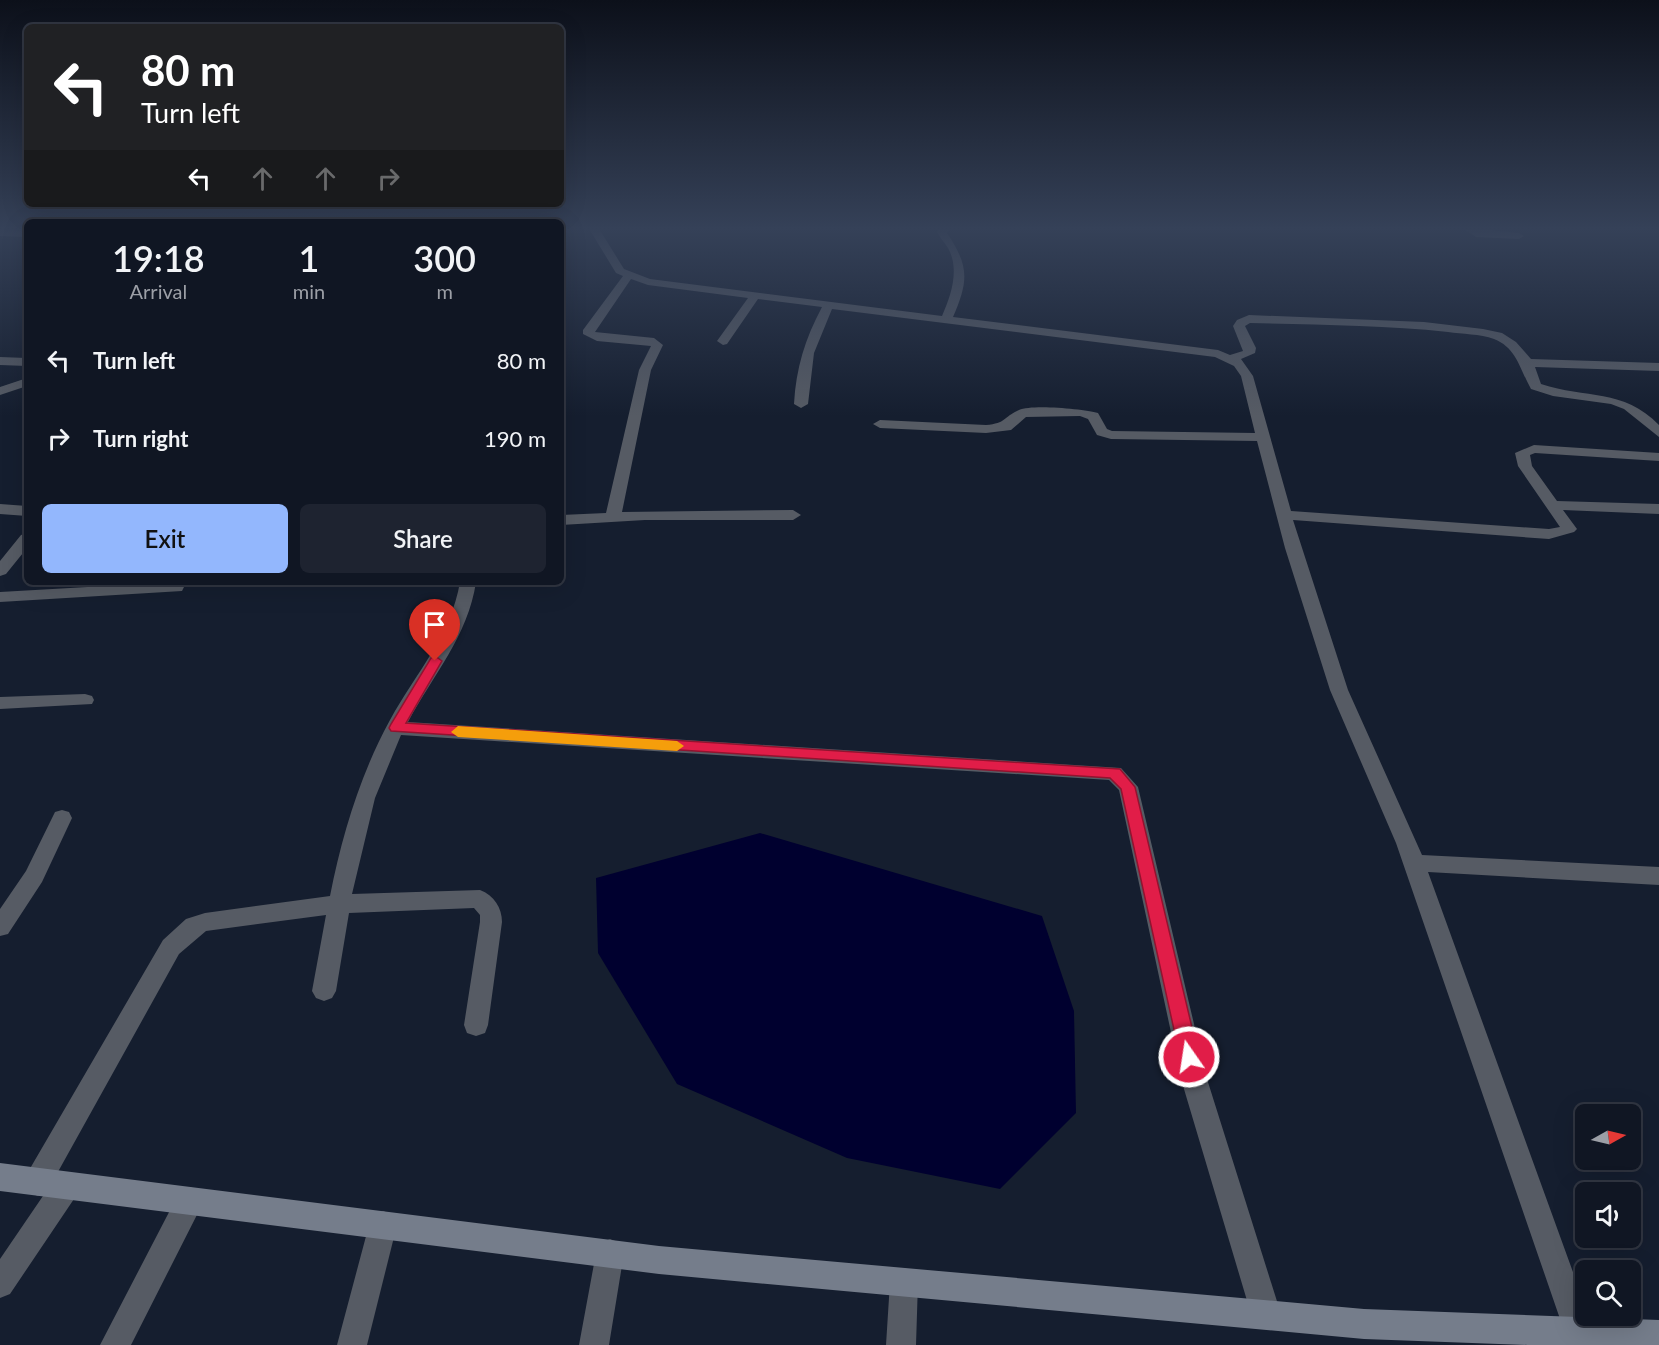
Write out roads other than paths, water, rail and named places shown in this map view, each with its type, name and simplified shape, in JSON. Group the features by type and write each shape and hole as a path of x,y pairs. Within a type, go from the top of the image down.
{"street":[{"path":"613,517 645,370 657,345 654,342 597,337 589,334 589,330 618,290"},
{"path":"703,290 1218,354 1233,358 1249,353 1250,348 1239,326 1241,322 1262,318 1424,326 1483,333 1497,336 1512,345 1527,363 1536,386 1550,391 1614,400 1630,407 1650,422 1659,433"},
{"path":"946,320 958,290"},
{"path":"723,341 754,297"},
{"path":"801,404 801,378 807,346 828,306"},
{"path":"1233,358 1247,376 1293,548 1339,690 1414,863 1582,1338"},
{"path":"0,360 24,362"},
{"path":"1527,363 1659,367"},
{"path":"0,391 24,383"},
{"path":"880,424 986,429 1006,427 1023,413 1081,412 1093,416 1102,432 1111,435 1265,437"},
{"path":"1285,515 1549,534 1569,529 1525,466 1522,453 1534,449 1659,457"},
{"path":"1552,506 1659,509"},
{"path":"0,509 24,511"},
{"path":"564,520 793,515"},
{"path":"0,571 24,542"},
{"path":"324,991 340,904 363,805 396,728 446,644 465,606 468,585"},
{"path":"0,597 176,587"},
{"path":"0,703 85,700"},
{"path":"396,728 1114,773 1128,787 1194,1079 1266,1314"},
{"path":"0,927 34,876 62,818"},
{"path":"1414,863 1659,876"},
{"path":"0,1284 171,947 194,926 206,922 340,904 480,899 491,913 492,922 476,1025"},
{"path":"0,1177 610,1253 904,1282 1364,1323 1582,1338 1659,1335"},
{"path":"115,1345 190,1201"},
{"path":"352,1345 383,1225"},
{"path":"594,1345 610,1253"},
{"path":"901,1345 904,1282"}]}
